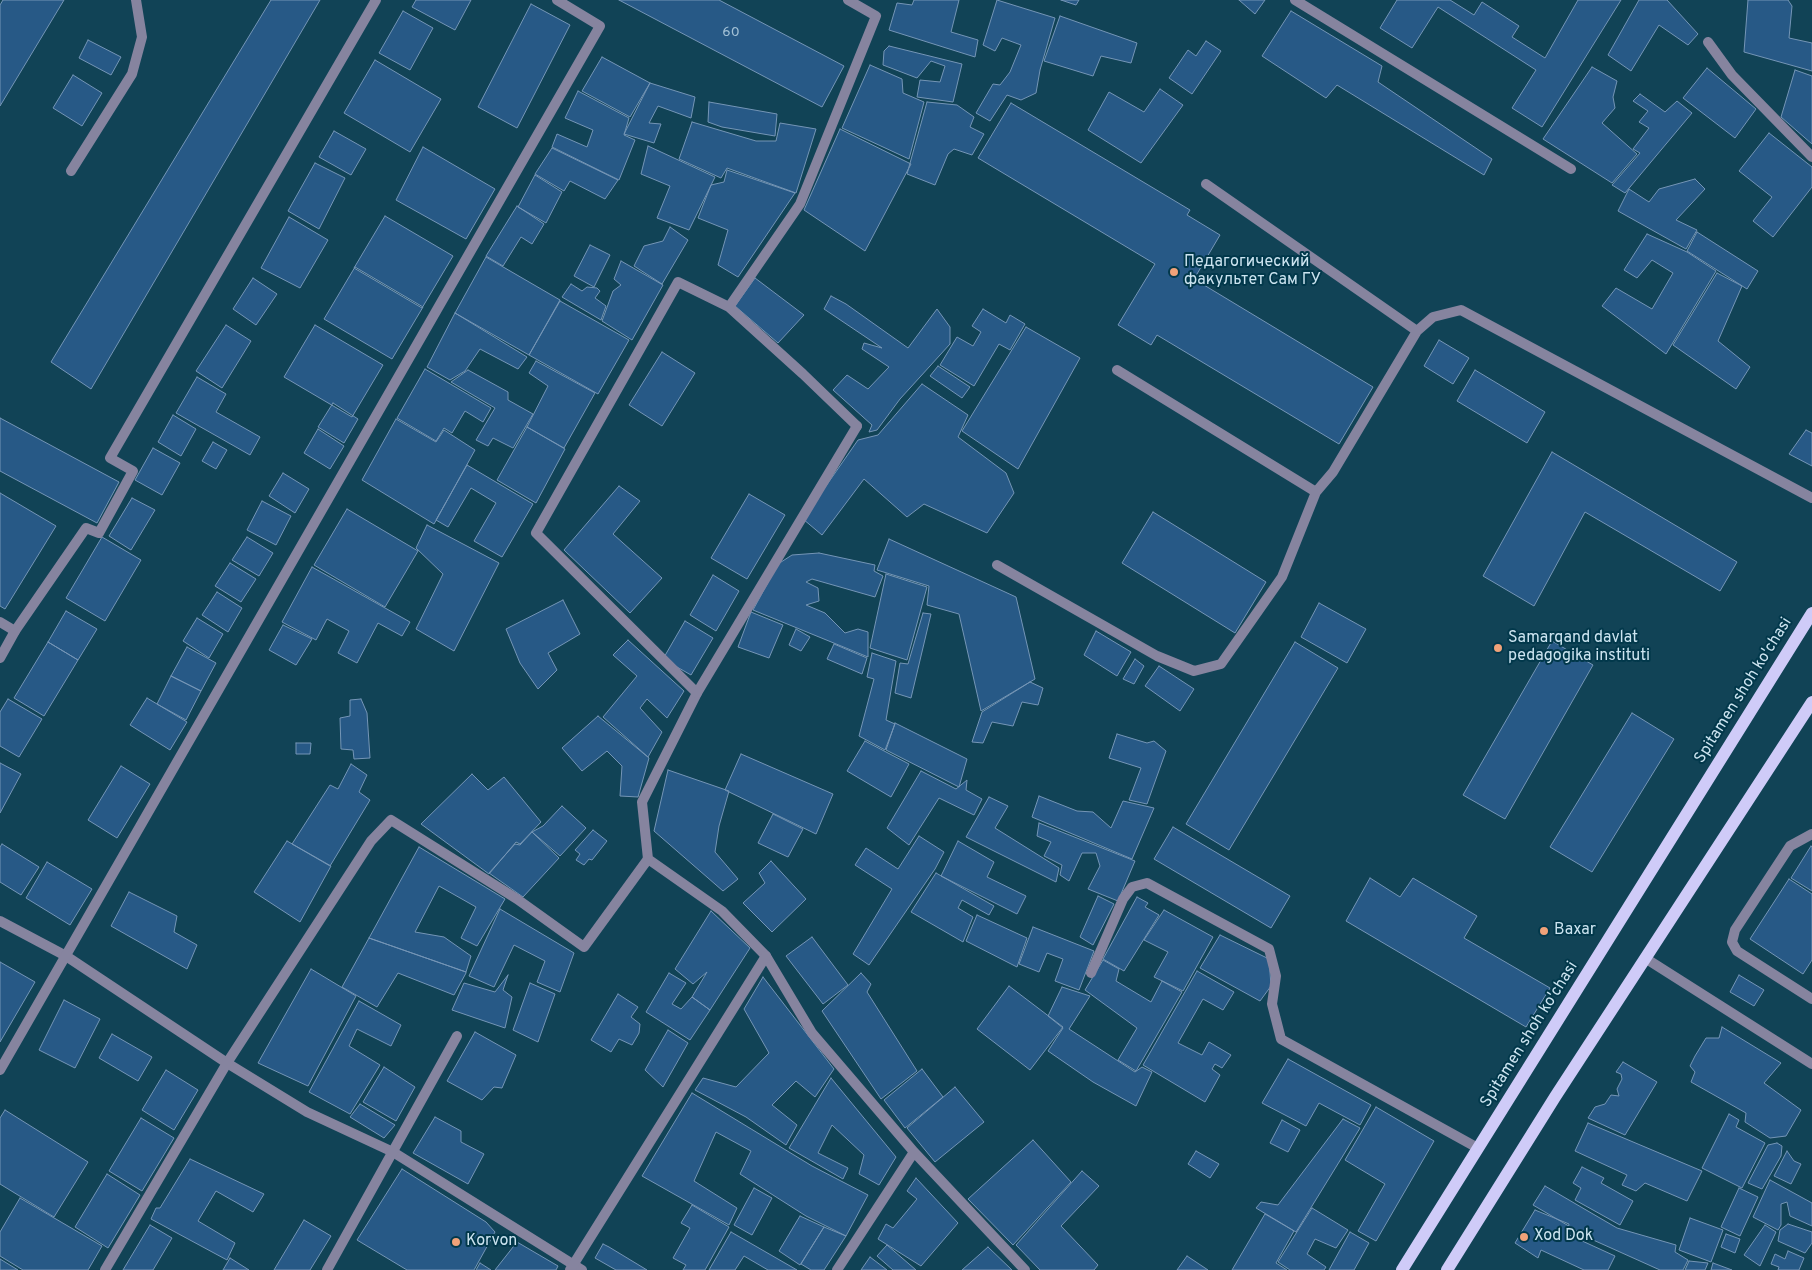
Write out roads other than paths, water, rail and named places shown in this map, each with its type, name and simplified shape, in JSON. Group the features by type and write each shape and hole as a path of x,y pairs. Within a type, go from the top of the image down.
{"main road":[{"name":"Spitamen shoh ko'chasi","path":"1402,1270 1812,613"},
{"path":"1446,1270 1645,958 1812,702"}],"street":[{"path":"72,171 132,74 142,37 136,0"},
{"path":"0,658 15,631 86,528 99,533 132,471 110,458 376,0"},
{"path":"0,1070 600,26 557,0"},
{"path":"729,307 800,204 876,16 848,0"},
{"path":"1295,0 1571,169"},
{"path":"1708,42 1732,75 1812,156"},
{"path":"1206,184 1416,331"},
{"path":"106,1270 227,1064 371,841 391,820 517,900 584,947 648,859 642,802 697,693 857,426 804,374 729,307 678,282 536,534 697,693"},
{"path":"997,565 1157,656 1194,671 1221,664 1282,577 1316,492 1333,472 1416,331 1433,317 1461,310 1812,498"},
{"path":"1117,370 1316,492"},
{"path":"0,622 15,631"},
{"path":"1812,834 1790,846 1734,930 1732,942 1737,951 1812,999"},
{"path":"648,859 722,911 766,956 812,1033 914,1152 1025,1270"},
{"path":"1092,973 1123,899 1132,887 1147,882 1268,950 1276,976 1272,1004 1281,1040 1478,1148"},
{"path":"0,920 66,956 227,1064 307,1112 394,1152 575,1268 766,956"},
{"path":"1645,958 1812,1064"},
{"path":"327,1270 457,1036"},
{"path":"837,1270 914,1152"}],"place":[{"name":"Педагогический факультет Сам ГУ","path":"1174,272"},
{"name":"Samarqand davlat pedagogika instituti","path":"1498,648"},
{"name":"Baxar","path":"1544,931"},
{"name":"Xod Dok","path":"1524,1237"},
{"name":"Korvon","path":"456,1242"}]}
